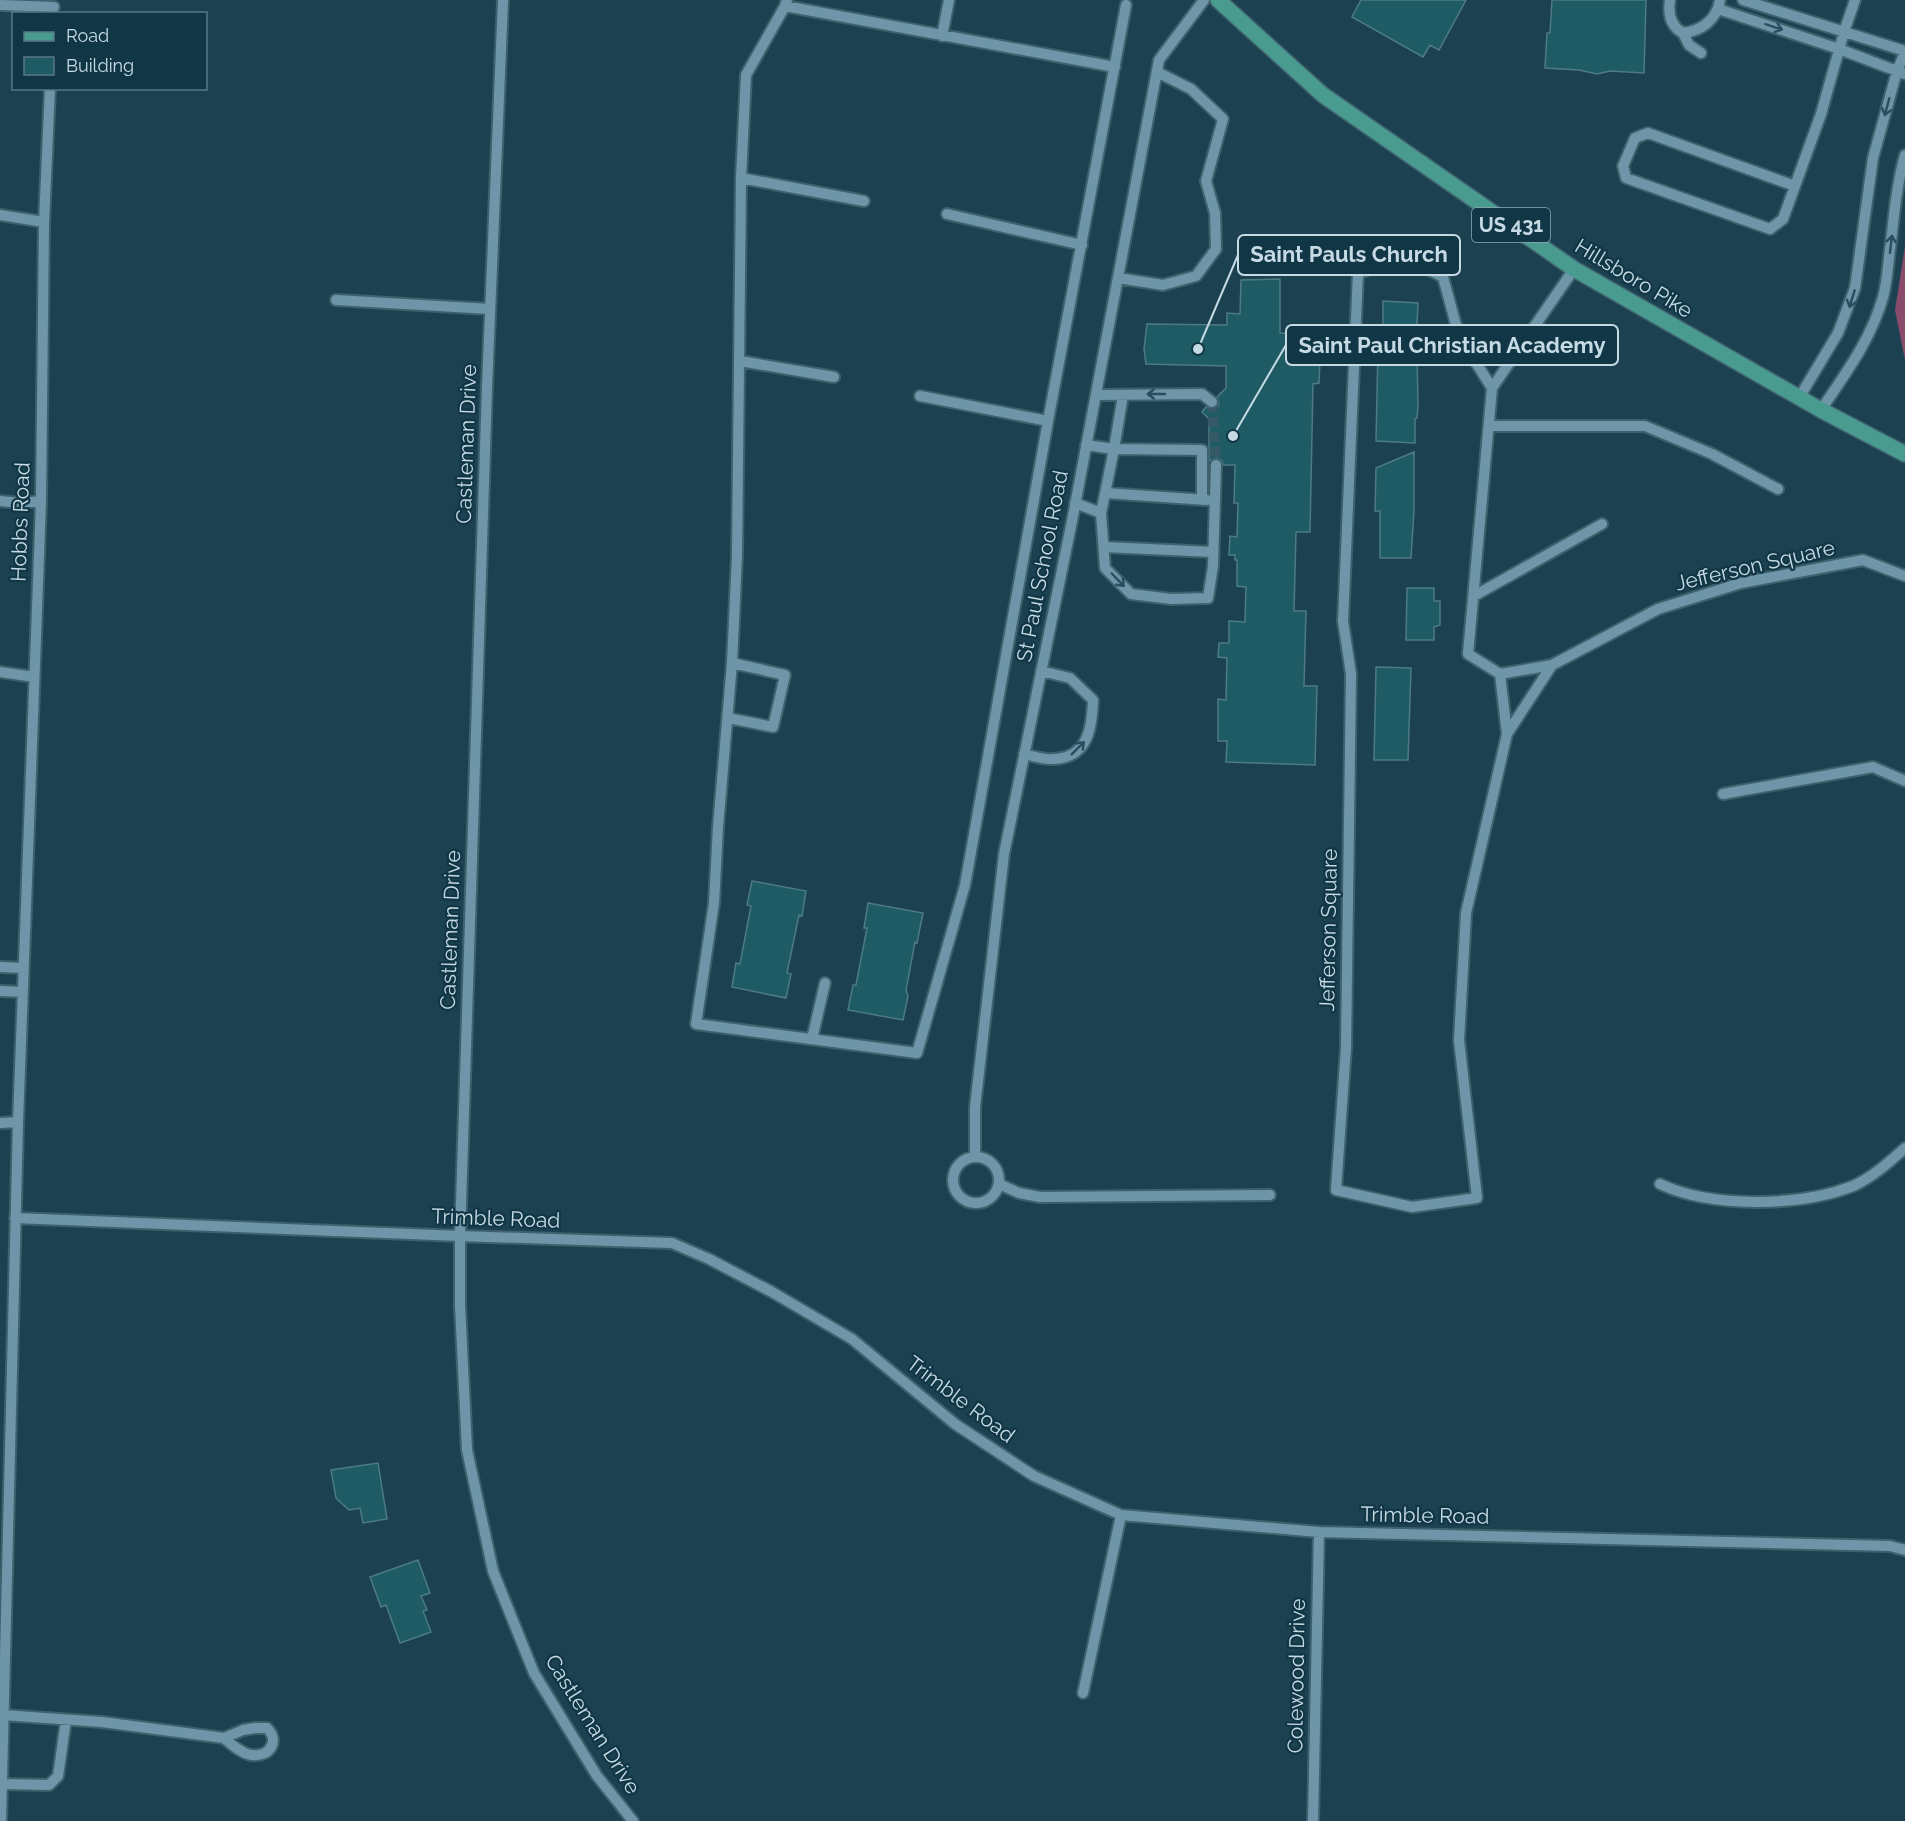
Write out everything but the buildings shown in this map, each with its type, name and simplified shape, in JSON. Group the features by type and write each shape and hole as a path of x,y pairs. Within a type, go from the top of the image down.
{"main road":[{"name":"Hillsboro Pike","path":"1218,0 1323,95 1574,269 1799,398 1905,454"}],"street":[{"name":"Castleman Drive","path":"503,0 490,309 460,1236 460,1305 467,1450 493,1571 534,1672 597,1776 633,1821"},
{"path":"942,36 949,0"},
{"name":"St Paul School Road","path":"975,1156 975,1107 1004,854 1075,503 1159,60 1204,0"},
{"path":"1670,0 1669,14 1676,30 1683,33 1690,32 1712,20 1719,5 1901,72"},
{"path":"1743,0 1905,51 1901,72 1874,158 1855,288 1838,333 1799,398"},
{"path":"1795,186 1648,133 1635,138 1623,166 1626,178 1770,229 1783,219 1795,186 1821,114 1855,0"},
{"path":"1115,67 942,36 786,3 746,75 741,178 737,545 732,663 714,903 696,1024 917,1053 965,885 1048,421 1082,245 1115,67 1126,5"},
{"path":"0,5 54,7"},
{"path":"1683,33 1689,45 1701,53"},
{"path":"1118,278 1163,285 1196,276 1216,249 1215,213 1206,181 1223,119 1191,89 1157,72"},
{"name":"Hobbs Road","path":"1,1821 3,1576 41,501 44,222 50,90"},
{"path":"1821,410 1864,346 1875,321 1885,286 1905,155"},
{"path":"741,178 864,201"},
{"path":"947,214 1082,245"},
{"path":"0,215 44,222"},
{"name":"Jefferson Square","path":"1492,388 1459,336 1443,277 1405,257 1358,273 1343,621 1351,674 1346,1048 1336,1190 1412,1207 1477,1198 1459,1040 1466,912 1507,734 1500,674 1552,665 1658,609 1742,583 1863,560 1905,576"},
{"path":"1500,674 1468,654 1492,388 1574,269"},
{"path":"336,300 490,309"},
{"path":"740,361 834,377"},
{"path":"1096,395 1202,394 1212,402"},
{"path":"1123,395 1101,513 1105,568 1131,594 1171,599 1208,598 1213,552 1216,465"},
{"path":"920,396 1048,421"},
{"path":"1489,426 1645,426 1712,454 1778,489"},
{"path":"1086,445 1114,449 1202,450 1202,500"},
{"path":"1105,493 1215,500"},
{"path":"0,501 41,501"},
{"path":"1075,503 1101,513"},
{"path":"1474,596 1602,524"},
{"path":"1104,547 1213,552"},
{"path":"728,718 773,727 785,675 732,663"},
{"name":"Jefferson Square","path":"1507,734 1552,665"},
{"path":"1024,754 1051,760 1069,757 1085,743 1092,724 1093,700 1070,678 1041,671"},
{"path":"0,672 34,677"},
{"path":"1723,794 1873,767 1905,781"},
{"path":"0,967 23,968"},
{"path":"812,1040 825,983"},
{"path":"0,991 22,992"},
{"path":"0,1123 18,1122"},
{"path":"1660,1184 1679,1193 1730,1202 1813,1198 1855,1185 1889,1163 1905,1148"},
{"path":"975,1156 984,1158 992,1163 999,1175 999,1184 996,1193 985,1202 972,1203 960,1197 953,1185 954,1172 962,1161 975,1156"},
{"path":"999,1184 1019,1193 1040,1197 1270,1195"},
{"name":"Trimble Road","path":"15,1218 672,1243 709,1259 772,1292 852,1339 954,1425 1035,1476 1121,1515 1318,1532 1796,1543 1890,1546 1905,1550"},
{"path":"0,1325 12,1326"},
{"path":"1083,1693 1121,1515"},
{"name":"Colewood Drive","path":"1313,1821 1318,1532"},
{"path":"3,1715 102,1722 224,1738"},
{"path":"1,1784 48,1785 58,1776 66,1720"}],"shaded area":[{"path":"1905,246 1905,360 1895,310"}],"tunnel":[{"path":"1212,402 1216,465"}],"place":[{"name":"Saint Pauls Church","path":"1198,349"},
{"name":"Saint Paul Christian Academy","path":"1233,436"}]}
